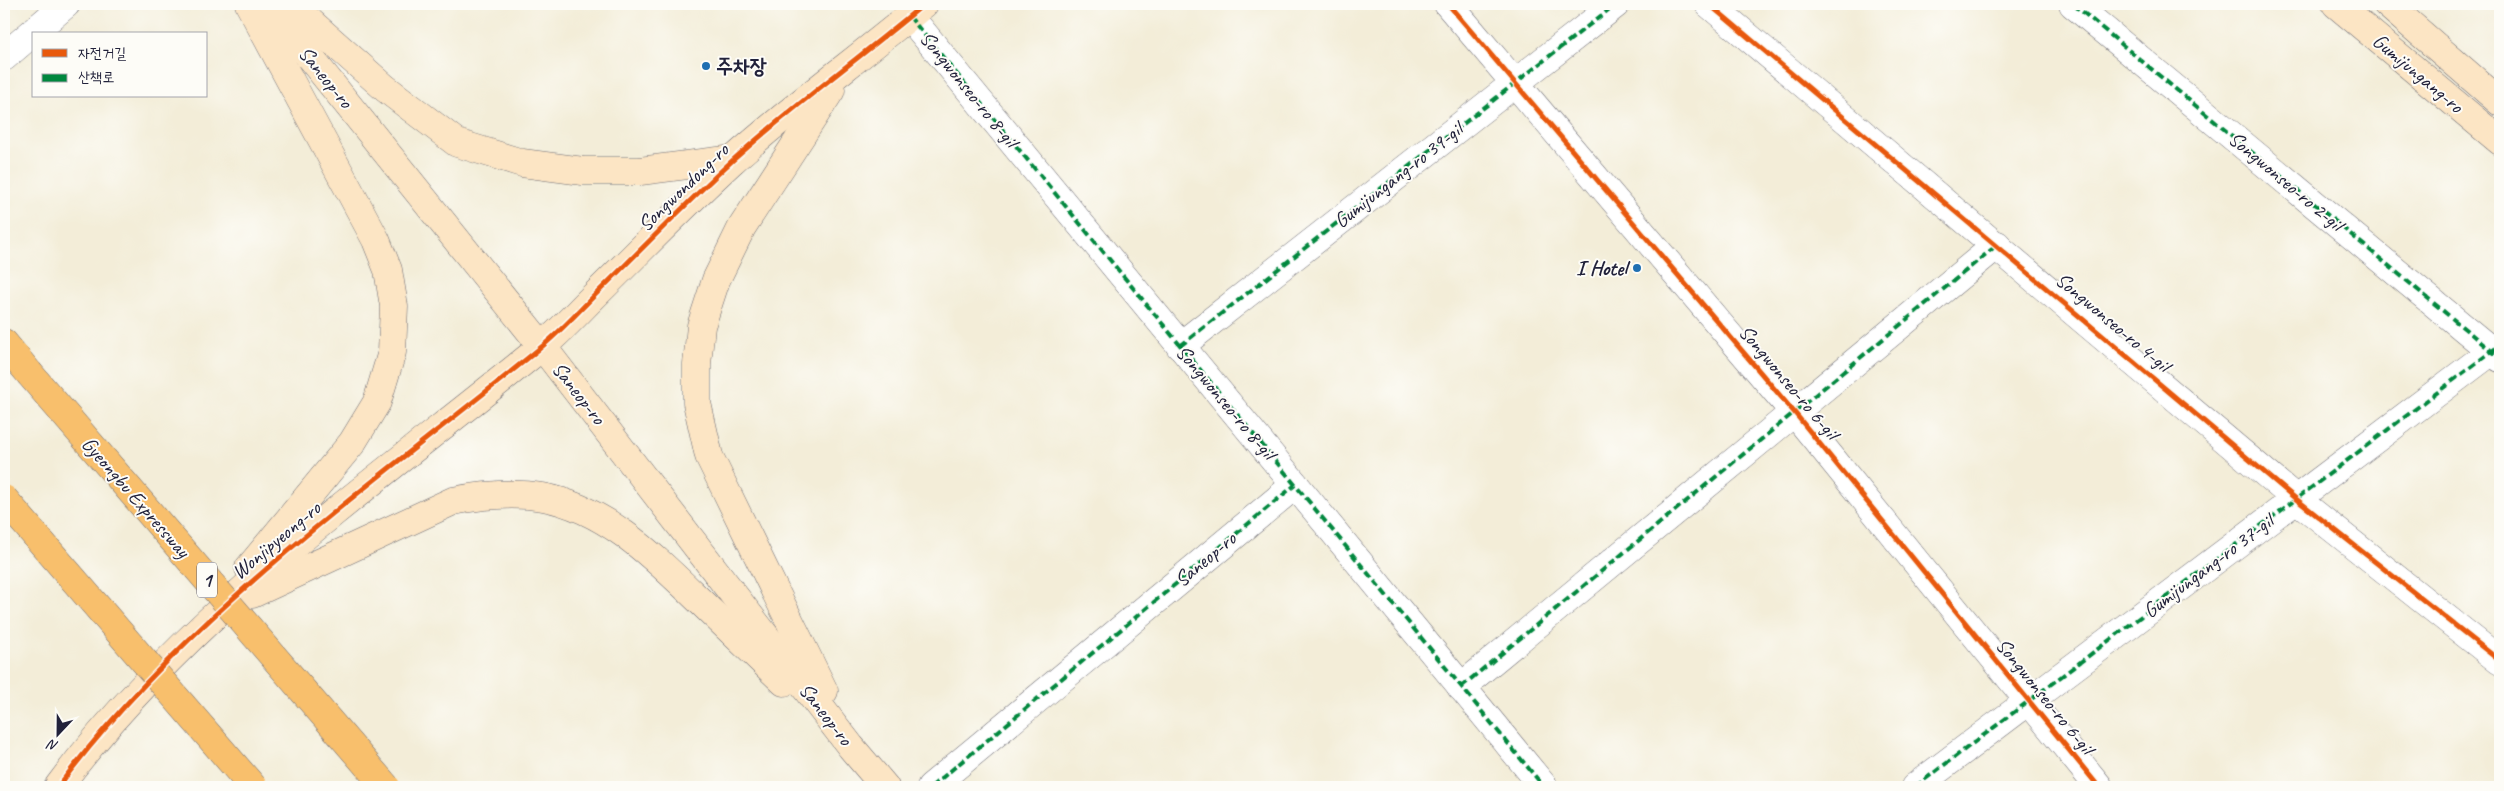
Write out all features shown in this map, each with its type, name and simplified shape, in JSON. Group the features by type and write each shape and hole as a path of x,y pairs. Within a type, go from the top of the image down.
{"highway":[{"name":"Gyeongbu Expressway","path":"4,343 386,787"},
{"path":"4,498 253,787"}],"street":[{"path":"33,32 66,4"},
{"path":"213,614 302,501 352,443 377,402 392,352 394,306 388,270 376,240 249,4"},
{"name":"Saneop-ro","path":"267,4 542,346 851,746 885,787"},
{"path":"290,4 385,88 457,143 522,163 583,171 640,171 734,159"},
{"name":"Songwonseo-ro 6-gil","path":"1448,4 1794,412 2099,787"},
{"name":"Gumijungang-ro 39-gil","path":"1180,346 1616,4"},
{"name":"Songwonseo-ro 4-gil","path":"1709,4 2296,499 2500,661"},
{"name":"Songwonseo-ro 2-gil","path":"2073,4 2497,352"},
{"name":"Gumijungang-ro","path":"2336,4 2500,141"},
{"name":"Gumijungang-ro","path":"2387,4 2500,102"},
{"name":"Songwondong-ro","path":"542,346 734,159 917,10"},
{"name":"Songwonseo-ro 8-gil","path":"917,10 1180,346 1544,787"},
{"path":"4,57 32,33"},
{"path":"843,69 742,227 716,280 701,326 697,394 709,456 851,746"},
{"name":"Songwonseo-ro 6-gil","path":"1461,687 1997,245"},
{"name":"Wonjipyeong-ro","path":"58,787 86,750 114,718 213,614 340,506 542,346"},
{"name":"Gumijungang-ro 37-gil","path":"1915,787 2296,499 2497,352"},
{"name":"Saneop-ro","path":"931,787 1295,485"},
{"path":"213,614 283,579 363,544 453,501 478,496 509,494 544,498 586,512 642,547 851,746"}],"marked path":[{"path":"1180,346 1616,4"},
{"path":"2073,4 2500,358"},
{"path":"909,16 1544,787"},
{"path":"1461,687 1997,245"},
{"path":"1915,787 2500,345"},
{"path":"931,787 1295,485"}],"cycle path":[{"path":"58,787 110,723 165,663 224,607 347,502 546,343 733,160 924,4"},
{"path":"1448,4 1794,412 2099,787"},
{"path":"1709,4 2296,499 2500,661"}],"place":[{"name":"주차장","path":"706,66"},
{"name":"I Hotel","path":"1637,268"}]}
